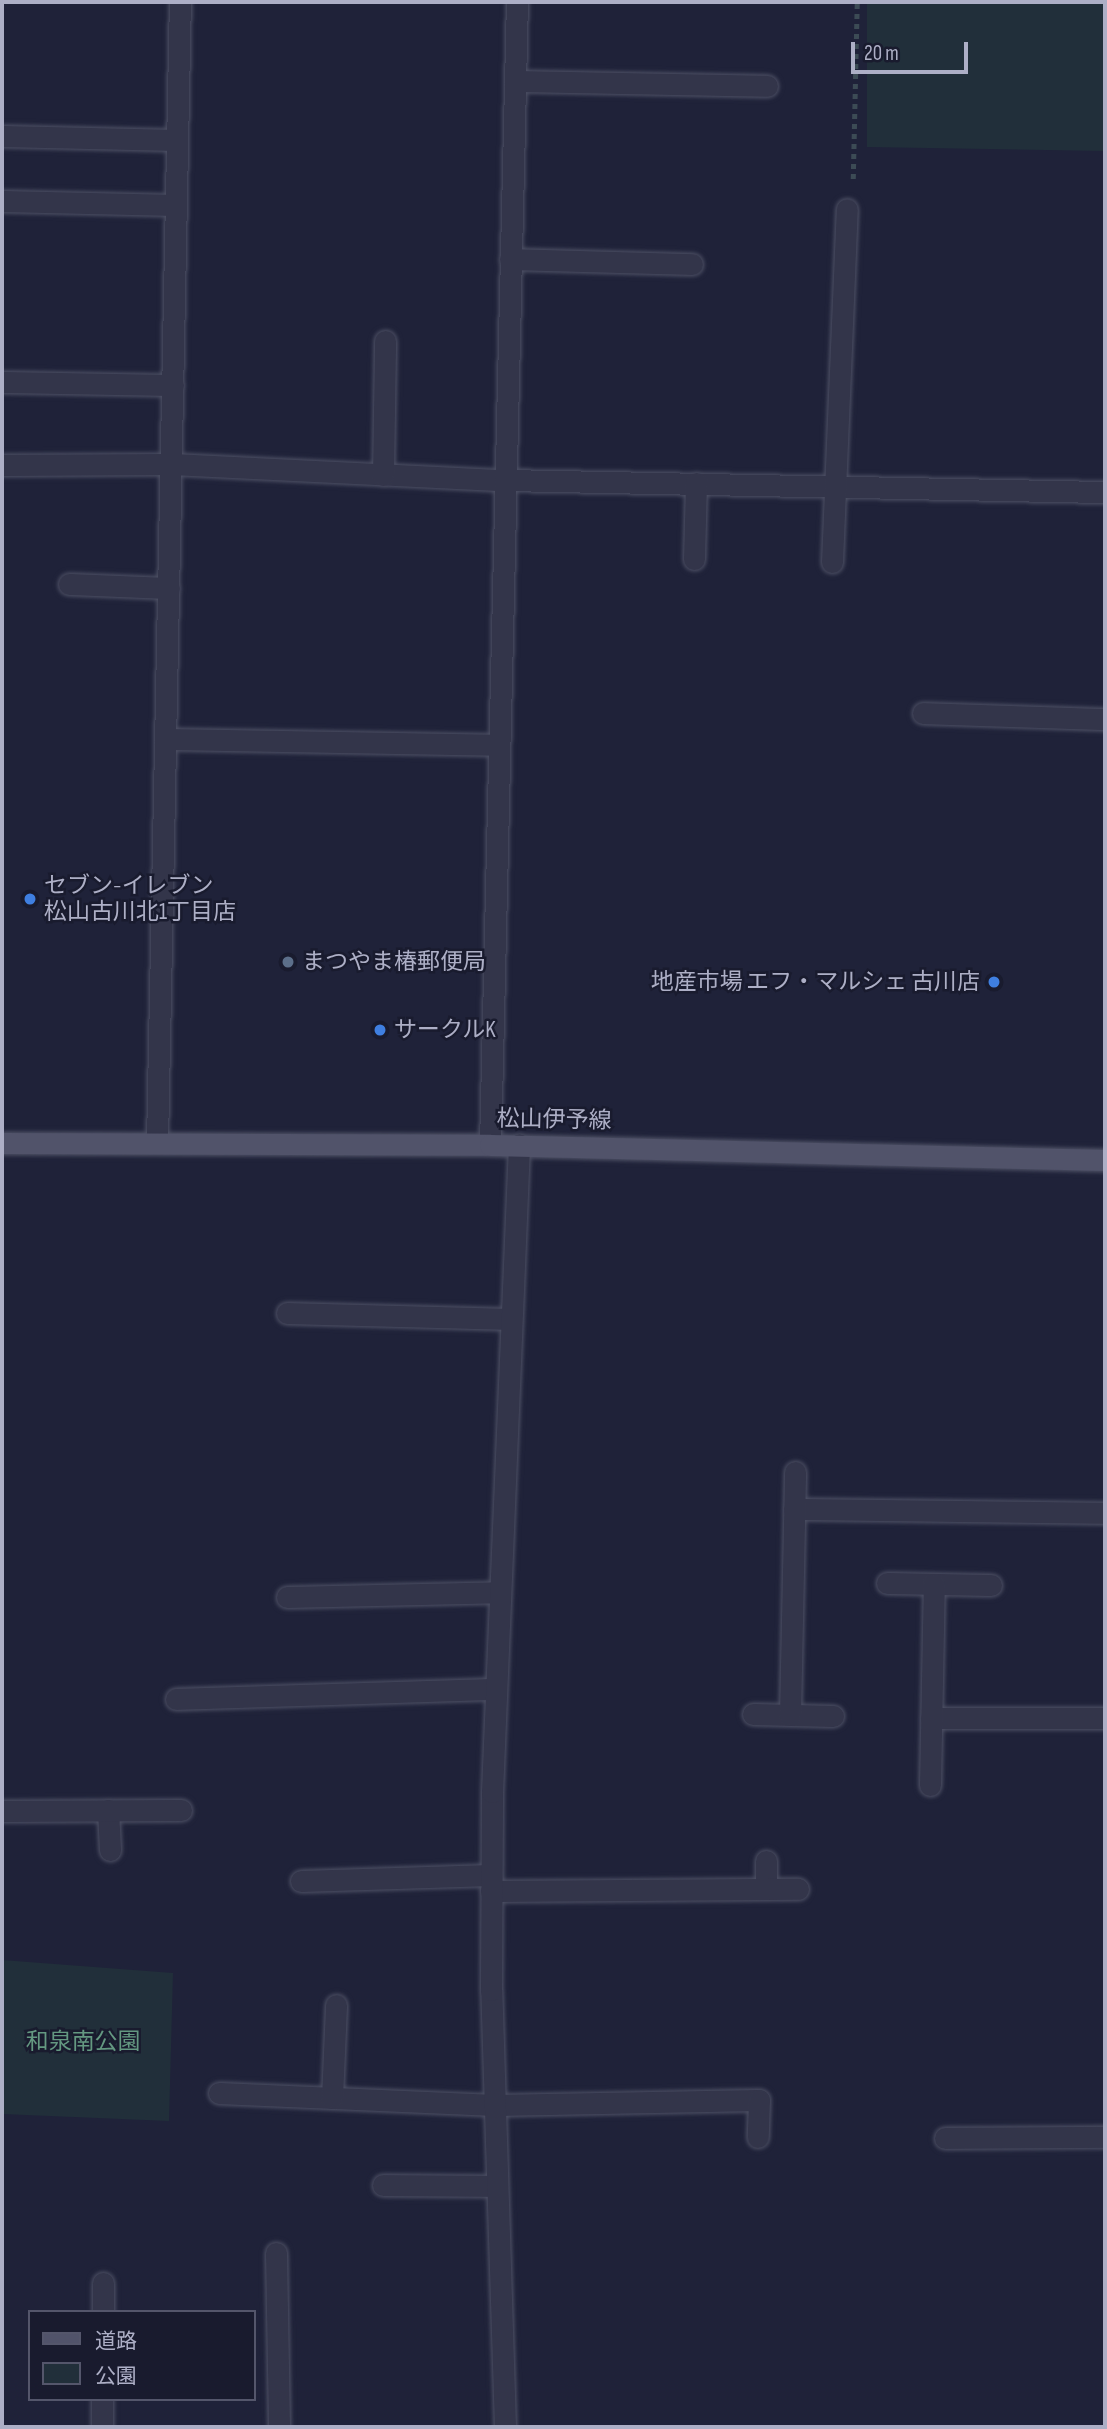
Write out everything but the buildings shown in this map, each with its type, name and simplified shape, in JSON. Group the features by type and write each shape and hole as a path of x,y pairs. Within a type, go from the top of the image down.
{"main road":[{"name":"松山伊予線","path":"2,1143 519,1145 1105,1160"}],"street":[{"path":"157,1143 180,2"},
{"path":"490,1145 517,2"},
{"path":"515,81 767,86"},
{"path":"2,136 177,140"},
{"path":"2,201 176,205"},
{"path":"832,562 847,209"},
{"path":"510,260 692,264"},
{"path":"383,474 385,341"},
{"path":"2,382 173,385"},
{"path":"2,465 172,464 505,480 1105,492"},
{"path":"694,559 696,483"},
{"path":"69,584 169,588"},
{"path":"923,713 1105,719"},
{"path":"165,739 499,745"},
{"path":"505,2427 491,1883 496,1689 519,1145"},
{"path":"287,1313 512,1319"},
{"path":"790,1714 794,1472"},
{"path":"794,1509 1105,1513"},
{"path":"887,1583 991,1585"},
{"path":"930,1784 934,1584"},
{"path":"287,1597 500,1592"},
{"path":"176,1699 496,1689"},
{"path":"752,1714 833,1716"},
{"path":"931,1718 1105,1717"},
{"path":"2,1811 181,1810"},
{"path":"108,1811 110,1850"},
{"path":"766,1861 766,1889"},
{"path":"301,1881 798,1889"},
{"path":"332,2098 336,2005"},
{"path":"219,2093 495,2105 760,2100 758,2137"},
{"path":"945,2138 1105,2137"},
{"path":"383,2185 497,2186"},
{"path":"276,2253 279,2427"},
{"path":"103,2283 103,2310"},
{"path":"102,2401 102,2427"}],"path":[{"path":"847,209 856,164 857,2"}],"green space":[{"path":"867,2 1105,2 1105,151 867,147"},
{"name":"和泉南公園","path":"2,1960 173,1973 169,2121 2,2114"}],"place":[{"name":"セブン-イレブン 松山古川北1丁目店","path":"30,899"},
{"name":"まつやま椿郵便局","path":"288,962"},
{"name":"地産市場 エフ・マルシェ 古川店","path":"994,982"},
{"name":"サークルK","path":"380,1030"}]}
